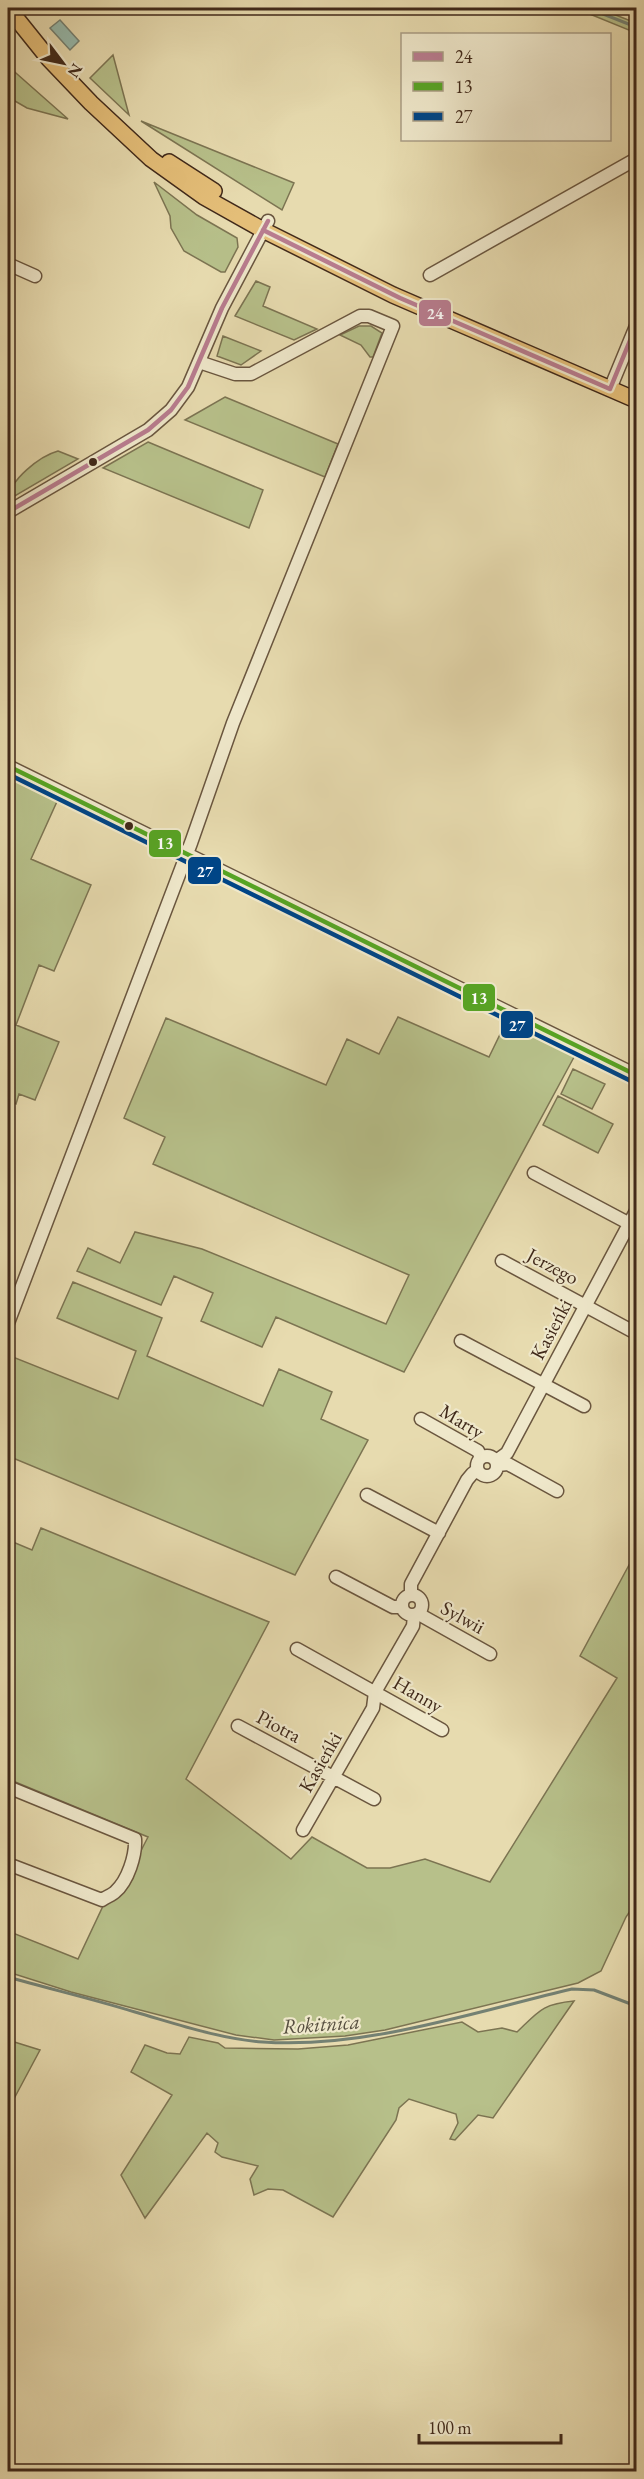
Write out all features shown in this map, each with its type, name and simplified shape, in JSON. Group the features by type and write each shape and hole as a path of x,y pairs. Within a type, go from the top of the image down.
{"main road":[{"path":"8,8 63,74 122,130 265,226 612,385 636,400"},
{"path":"612,385 636,389"}],"street":[{"path":"430,275 636,159"},
{"path":"8,512 125,444 161,420 188,387 226,300 265,226"},
{"path":"8,264 35,276"},
{"path":"8,1323 233,723 393,326 369,316 360,316 251,374 227,372 199,362"},
{"path":"612,385 636,326"},
{"path":"8,766 636,1075"},
{"path":"534,1173 630,1224"},
{"name":"Kasieńki","path":"497,1463 507,1453 636,1211"},
{"name":"Jerzego","path":"502,1261 632,1331"},
{"path":"461,1341 584,1406"},
{"name":"Marty","path":"421,1419 478,1451 481,1458"},
{"path":"411,1594 411,1584 467,1480 477,1470 481,1458 490,1456 497,1463 508,1464 557,1491"},
{"path":"477,1470 488,1477 494,1474 497,1463"},
{"path":"367,1495 439,1533"},
{"path":"336,1576 393,1607 402,1607"},
{"path":"411,1594 422,1600 423,1604 417,1614 405,1613 402,1607 403,1600 411,1594"},
{"name":"Kasieńki","path":"303,1830 373,1708 375,1692 414,1626 417,1614"},
{"name":"Sylwii","path":"417,1614 490,1654"},
{"name":"Hanny","path":"297,1649 442,1730"},
{"name":"Piotra","path":"238,1726 374,1799"},
{"path":"8,1787 135,1839 136,1851 116,1892 102,1900 8,1864"}],"green space":[{"path":"575,8 598,8 636,23 636,33"},
{"path":"113,55 129,115 90,78"},
{"path":"8,66 68,119 27,108 8,97"},
{"path":"141,121 294,183 282,210"},
{"path":"154,182 197,215 237,238 238,247 225,272 221,272 184,251 171,228 170,216"},
{"path":"256,281 270,287 263,306 317,329 294,340 235,316"},
{"path":"359,326 371,326 382,333 373,357 370,357 361,345 340,335"},
{"path":"223,336 261,351 241,365 217,356"},
{"path":"225,397 338,444 325,477 185,420"},
{"path":"148,442 263,490 249,528 103,468"},
{"path":"58,451 78,459 8,500 14,485 27,470 43,458"},
{"path":"8,772 59,797 31,859 91,885 54,971 39,965 16,1025 59,1042 35,1100 19,1094 16,1104 8,1100"},
{"path":"398,1017 489,1057 508,1018 580,1046 404,1372 276,1317 262,1347 201,1321 213,1293 174,1276 161,1305 77,1271 88,1248 120,1263 135,1232 202,1249 386,1324 409,1275 153,1164 165,1137 124,1118 166,1018 326,1085 347,1039 379,1054"},
{"path":"573,1069 605,1084 592,1109 561,1094"},
{"path":"558,1096 613,1124 598,1153 543,1125"},
{"path":"73,1282 162,1318 147,1356 263,1406 279,1369 332,1392 321,1419 368,1440 295,1575 8,1456 8,1355 118,1399 136,1351 57,1318"},
{"path":"41,1528 269,1622 186,1779 291,1859 312,1837 367,1868 390,1868 425,1859 490,1882 617,1678 580,1656 636,1552 636,1902 626,1917 601,1971 578,1983 385,2030 345,2036 274,2040 236,2035 71,1992 8,1972 8,1931 78,1959 104,1904 133,1866 148,1837 8,1779 8,1557 13,1542 32,1550"},
{"path":"574,2001 493,2118 478,2115 455,2140 450,2139 458,2123 456,2114 409,2099 399,2108 396,2120 333,2217 283,2190 268,2189 254,2195 250,2179 258,2166 222,2157 215,2152 218,2143 207,2133 145,2218 121,2175 172,2095 131,2072 145,2045 167,2053 180,2054 189,2037 218,2043 225,2048 298,2049 348,2045 462,2022 478,2032 502,2028 517,2032 542,2010 555,2004"},
{"path":"8,2040 40,2050 8,2110"}],"water":[{"path":"60,20 79,41 70,50 50,28"}],"waterway":[{"path":"588,8 636,27"},
{"name":"Rokitnica","path":"8,1977 199,2030 231,2038 263,2042 302,2043 380,2034 458,2018 572,1989 594,1990 636,2006"}],"transit line":[{"name":"24","path":"8,512 148,430 171,410 188,387 222,308 268,221"},
{"name":"24","path":"263,230 400,298 610,389"},
{"name":"24","path":"610,389 636,326"},
{"name":"13","path":"8,766 636,1075"},
{"name":"27","path":"8,774 633,1082"}]}
